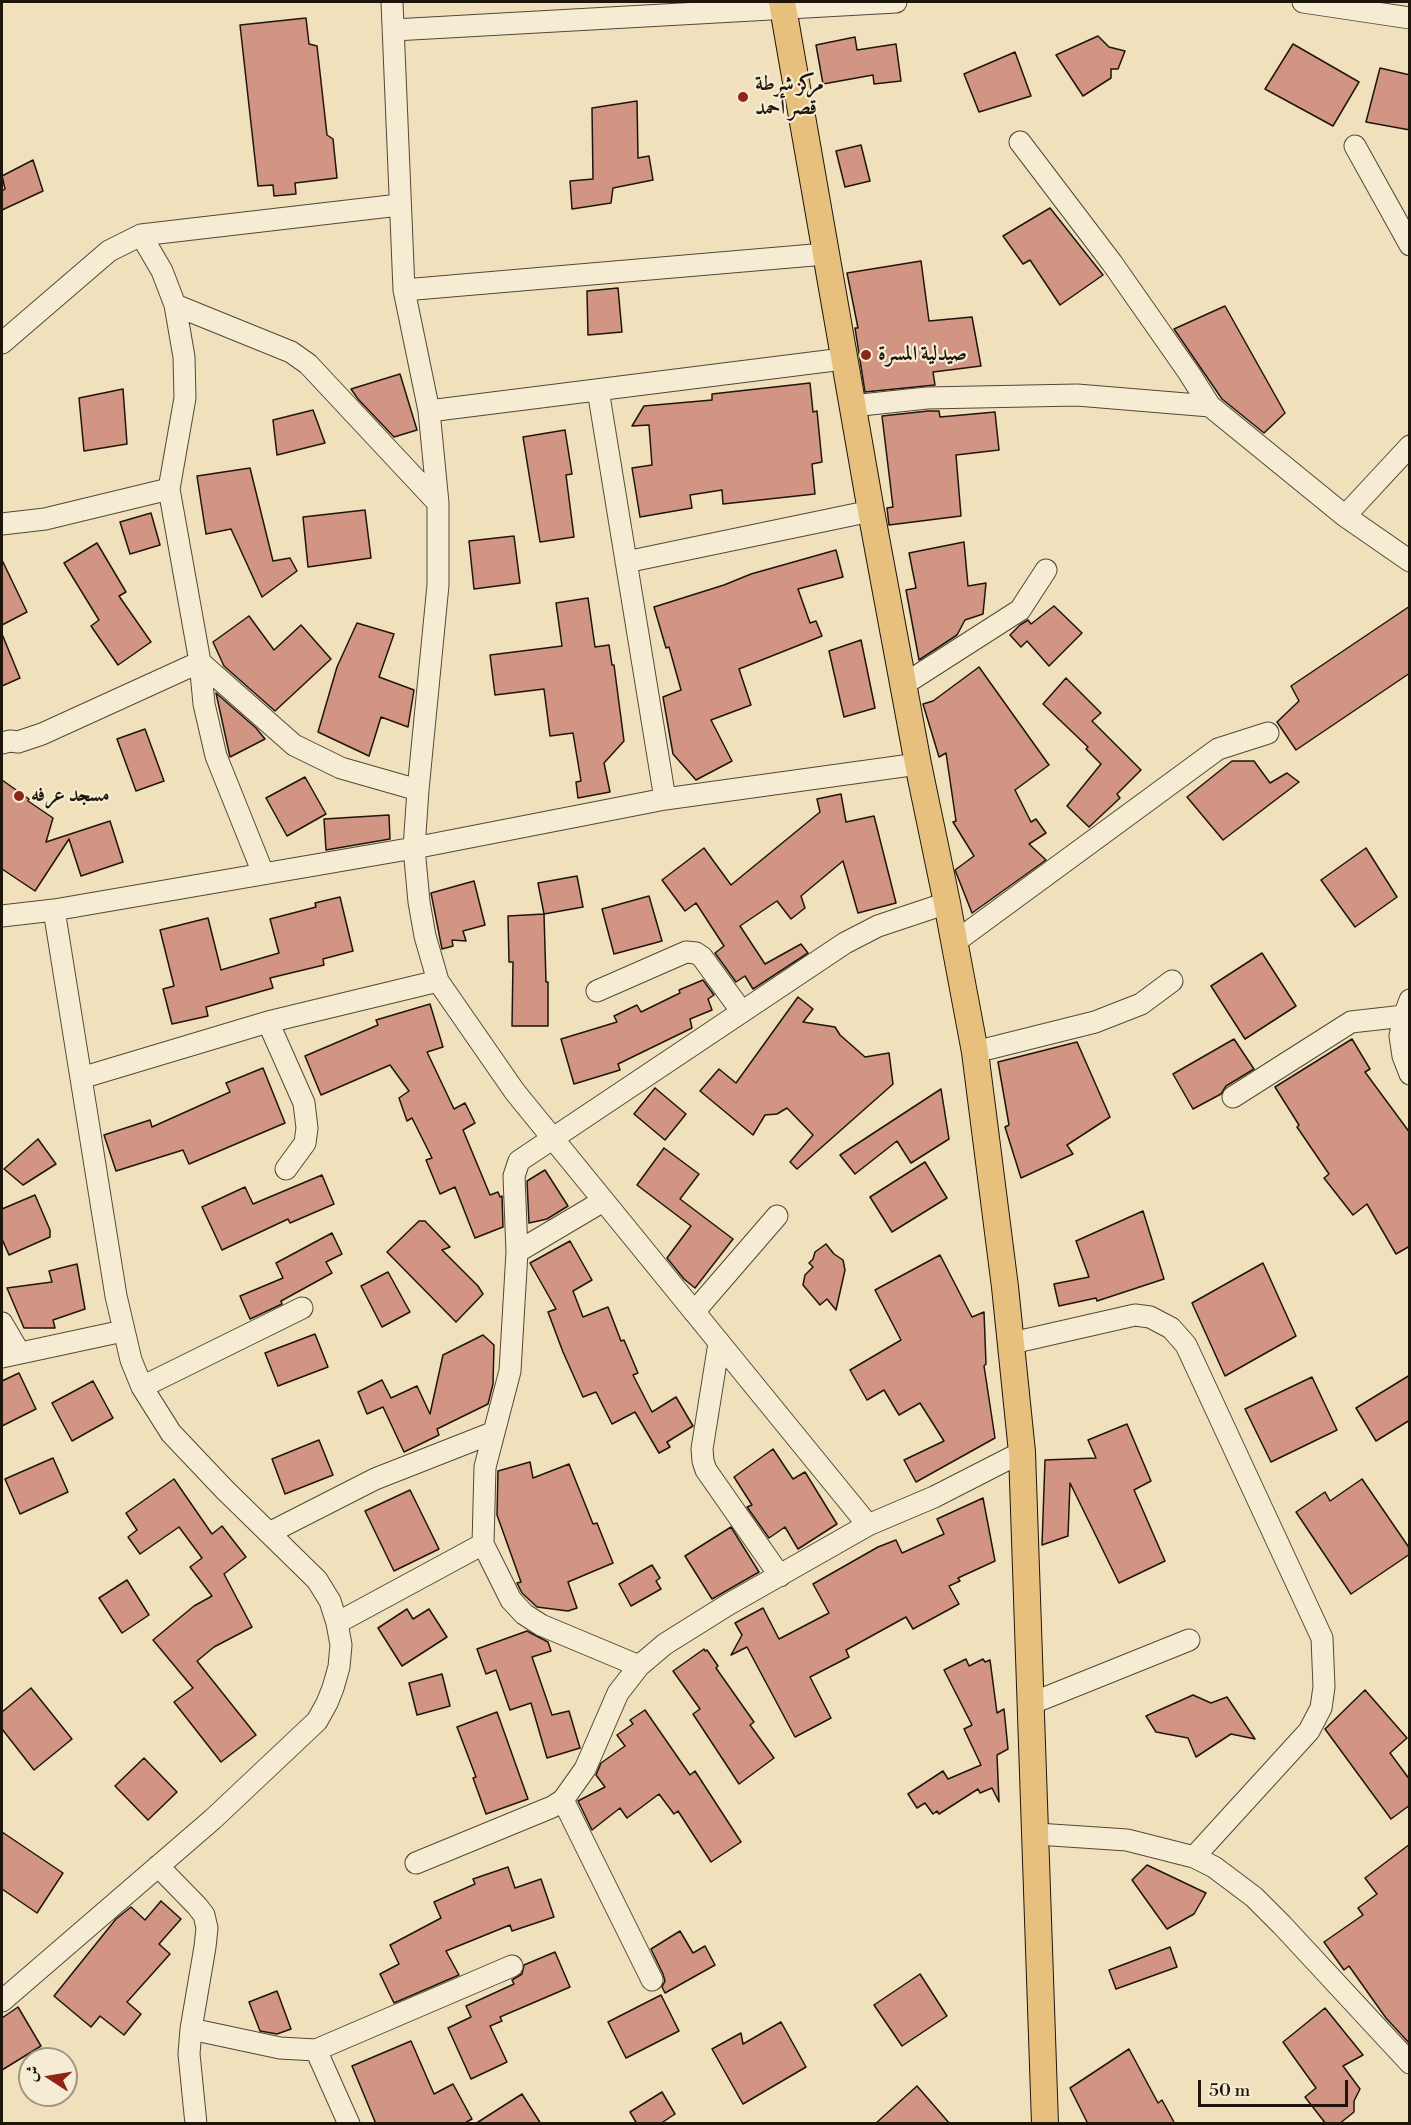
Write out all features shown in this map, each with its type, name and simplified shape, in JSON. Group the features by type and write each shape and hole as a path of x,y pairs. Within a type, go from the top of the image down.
{"main road":[{"path":"782,5 843,359 903,685 948,903 975,1052 1012,1343 1022,1452 1046,2124"}],"street":[{"path":"392,2 404,290 429,411 438,504 438,585 414,848 425,936 438,981 515,1092 868,1525"},
{"path":"394,30 782,5 896,2"},
{"path":"1303,2 1410,18"},
{"path":"1020,142 1112,263 1189,373 1209,406 1345,516 1410,561"},
{"path":"1355,146 1410,245"},
{"path":"2,343 109,251 141,235 399,205"},
{"path":"141,235 162,271 175,305 184,357 185,398 169,489 200,662 204,704 216,756 263,873"},
{"path":"404,290 825,254"},
{"path":"175,305 291,352 308,364 438,504"},
{"path":"429,411 843,359"},
{"path":"598,390 665,799"},
{"path":"852,406 927,398 1077,395 1209,406"},
{"path":"1345,516 1410,447"},
{"path":"2,524 45,519 169,489"},
{"path":"626,562 871,511"},
{"path":"903,685 1020,610 1046,570"},
{"path":"2,743 18,742 42,734 200,662"},
{"path":"200,662 294,746 341,768 418,790"},
{"path":"954,942 1218,749 1268,733"},
{"path":"2,916 54,910 414,848 665,799 918,764"},
{"path":"639,1666 541,1625 524,1614 511,1600 483,1544 485,1467 510,1371 517,1252 515,1170 519,1161 552,1138 845,943 901,917 948,903"},
{"path":"2,2001 213,1819 317,1720 327,1703 339,1667 341,1645 330,1601 317,1580 225,1490 171,1433 142,1387 131,1360 123,1331 54,910"},
{"path":"597,991 686,952 696,953 702,957 742,1012"},
{"path":"81,1078 268,1022 438,981"},
{"path":"975,1052 1095,1022 1141,1004 1172,981"},
{"path":"1233,1097 1351,1022 1407,1008 1400,1036 1403,1056 1410,1074"},
{"path":"268,1022 304,1103 307,1128 305,1143 286,1169"},
{"path":"517,1252 603,1201"},
{"path":"694,1312 777,1216"},
{"path":"142,1387 302,1308"},
{"path":"1012,1343 1135,1316 1150,1317 1171,1328 1186,1345 1322,1638 1324,1687 1321,1708 1309,1731 1194,1857"},
{"path":"2,1323 10,1355 123,1331"},
{"path":"719,1343 702,1449 703,1461 706,1470 780,1576"},
{"path":"269,1533 375,1479 492,1433"},
{"path":"416,1863 552,1807 562,1800 585,1769 618,1693 639,1666 665,1644 729,1604 868,1525 934,1497 1022,1452"},
{"path":"337,1623 483,1544"},
{"path":"1030,1704 1189,1640"},
{"path":"562,1800 652,1980"},
{"path":"1037,1834 1127,1840 1194,1857 1215,1867 1254,1897 1410,2063"},
{"path":"158,1866 197,1906 204,1915 207,1928 191,2029 190,2077 196,2124"},
{"path":"191,2029 280,2048 316,2050 512,1966"},
{"path":"316,2050 349,2124"}],"building":[{"path":"306,18 309,44 317,46 327,135 333,139 337,178 295,183 296,194 274,196 273,185 258,186 240,25"},
{"path":"1098,36 1109,47 1125,51 1118,69 1111,69 1111,78 1083,96 1056,55"},
{"path":"855,37 857,50 896,44 901,81 874,84 873,75 823,84 816,45"},
{"path":"1293,44 1359,82 1333,126 1265,89"},
{"path":"1015,52 1031,96 979,112 964,74"},
{"path":"1380,68 1410,75 1410,130 1366,122"},
{"path":"637,101 638,158 649,156 653,180 613,188 611,203 572,209 570,181 593,179 592,108"},
{"path":"861,145 870,181 845,187 836,151"},
{"path":"33,160 43,191 2,210 2,191 5,189 2,176"},
{"path":"1050,208 1103,275 1060,305 1030,260 1023,264 1003,236"},
{"path":"921,261 929,321 972,317 981,366 933,372 935,385 865,392 855,328 858,328 847,273"},
{"path":"618,288 622,332 588,335 587,291"},
{"path":"1225,306 1285,413 1264,433 1222,399 1174,329"},
{"path":"400,374 417,430 394,437 351,389"},
{"path":"810,383 813,412 817,411 822,462 812,464 815,494 723,504 722,490 690,495 692,508 640,517 632,468 652,465 649,425 632,426 644,406 712,400 712,394"},
{"path":"123,389 127,444 84,451 79,398"},
{"path":"313,410 325,443 277,455 273,420"},
{"path":"939,411 940,417 995,412 999,450 956,455 961,516 889,525 887,508 893,507 882,416"},
{"path":"565,430 572,474 566,475 574,537 540,542 523,437"},
{"path":"250,468 273,561 290,558 297,571 262,597 231,529 206,534 197,476"},
{"path":"365,510 371,558 308,567 303,517"},
{"path":"151,513 160,545 130,554 120,522"},
{"path":"514,536 520,583 474,589 469,541"},
{"path":"964,542 968,586 986,583 983,614 965,620 957,635 919,660 906,590 916,588 909,553"},
{"path":"97,543 126,592 119,596 151,642 118,665 91,626 99,620 64,563"},
{"path":"836,550 843,577 798,589 810,623 816,621 822,636 739,669 751,705 711,720 732,761 696,780 673,754 663,697 681,690 669,647 666,648 654,607 751,574"},
{"path":"2,560 27,612 2,625"},
{"path":"588,598 595,647 609,645 612,665 614,665 624,741 604,763 610,792 578,798 576,782 581,781 573,733 550,736 544,689 495,695 490,655 562,646 556,603"},
{"path":"1054,606 1082,633 1049,666 1027,641 1021,647 1010,635 1020,625 1028,620 1031,624"},
{"path":"1410,606 1410,673 1296,750 1277,722 1299,701 1291,686"},
{"path":"249,616 274,650 301,625 331,659 275,711 224,666 213,642"},
{"path":"357,623 394,634 379,677 414,690 408,727 381,717 369,756 318,732 337,667"},
{"path":"2,634 20,678 2,686"},
{"path":"861,640 875,708 844,717 829,651"},
{"path":"979,667 1049,765 1015,790 1031,822 1036,819 1046,833 1029,844 1046,860 972,913 955,870 974,856 953,822 956,821 946,753 939,757 923,704 933,701"},
{"path":"1066,678 1101,713 1092,721 1141,770 1117,794 1120,798 1089,827 1067,806 1101,764 1086,749 1088,747 1043,704"},
{"path":"216,693 256,728 265,739 230,757"},
{"path":"145,729 164,781 136,791 117,739"},
{"path":"1232,761 1254,761 1270,783 1287,773 1299,782 1223,840 1187,797"},
{"path":"305,777 326,814 287,836 266,798"},
{"path":"2,780 53,818 46,842 110,821 123,862 81,876 69,839 35,891 2,869"},
{"path":"841,794 846,822 874,816 896,903 858,913 843,861 801,896 805,908 791,919 777,901 740,926 765,964 801,944 808,953 753,989 745,976 736,982 715,953 724,946 696,903 685,911 662,880 704,848 731,885 820,812 817,799"},
{"path":"389,815 390,839 326,850 324,819"},
{"path":"1366,848 1397,897 1355,927 1321,880"},
{"path":"577,876 583,907 544,914 538,883"},
{"path":"474,881 485,925 463,931 466,941 452,940 453,946 442,949 431,893"},
{"path":"649,896 662,941 614,954 602,909"},
{"path":"340,897 353,951 323,959 324,965 270,978 273,988 206,1007 208,1016 172,1024 163,989 174,986 160,930 208,918 221,970 279,953 270,919 316,907 315,903"},
{"path":"544,914 548,1026 512,1026 513,962 509,962 508,916"},
{"path":"1262,953 1296,1006 1245,1039 1211,986"},
{"path":"703,980 714,995 708,999 712,1010 690,1019 692,1028 618,1064 620,1070 574,1084 561,1039 617,1022 614,1016 637,1005 641,1012 680,993 679,990"},
{"path":"798,997 813,1009 803,1022 835,1027 840,1035 865,1057 889,1053 893,1084 797,1169 790,1162 813,1135 787,1108 777,1114 765,1115 753,1135 700,1091 719,1069 736,1083"},
{"path":"430,1004 443,1047 427,1052 454,1109 465,1103 475,1123 463,1130 490,1195 498,1192 500,1197 502,1196 503,1227 475,1238 455,1187 440,1194 426,1160 432,1158 412,1118 407,1121 399,1098 409,1091 390,1065 321,1095 305,1056 378,1025 376,1020"},
{"path":"1234,1039 1254,1069 1226,1086 1221,1094 1193,1109 1173,1074"},
{"path":"1352,1039 1370,1069 1365,1072 1410,1133 1410,1246 1396,1254 1367,1204 1353,1215 1324,1178 1329,1174 1297,1127 1299,1125 1275,1087"},
{"path":"1077,1042 1110,1117 1067,1145 1073,1154 1021,1178 1005,1127 1009,1125 998,1062"},
{"path":"263,1068 285,1123 189,1164 183,1150 116,1171 104,1135 150,1120 152,1127 230,1092 226,1083"},
{"path":"655,1088 686,1114 665,1140 634,1114"},
{"path":"941,1089 949,1139 911,1163 897,1141 855,1174 840,1155"},
{"path":"38,1139 56,1164 23,1185 4,1169"},
{"path":"664,1148 699,1174 680,1199 733,1239 695,1288 684,1279 667,1258 691,1226 637,1185"},
{"path":"925,1162 947,1198 892,1232 870,1197"},
{"path":"545,1170 568,1206 547,1219 529,1223 527,1181"},
{"path":"322,1175 334,1204 290,1223 288,1219 222,1250 202,1207 245,1187 253,1204"},
{"path":"35,1195 50,1230 50,1237 9,1255 2,1239 2,1209"},
{"path":"1143,1211 1164,1279 1097,1301 1096,1298 1059,1306 1054,1284 1089,1277 1076,1241"},
{"path":"419,1221 425,1221 450,1247 442,1250 483,1294 456,1322 387,1252"},
{"path":"332,1233 342,1254 326,1262 332,1273 281,1301 282,1304 250,1319 240,1296 283,1278 276,1263"},
{"path":"570,1241 592,1280 573,1291 583,1317 608,1307 621,1341 624,1340 638,1373 633,1375 652,1412 676,1397 693,1426 667,1442 670,1447 659,1453 635,1412 612,1424 596,1392 583,1397 563,1352 548,1312 556,1309 530,1263"},
{"path":"826,1244 843,1260 845,1270 836,1310 827,1299 820,1305 803,1285 805,1275 813,1267 809,1263 815,1252"},
{"path":"940,1255 972,1317 984,1312 986,1364 984,1366 995,1438 916,1482 904,1460 944,1441 920,1403 899,1415 884,1390 867,1400 850,1370 901,1340 875,1290"},
{"path":"1263,1263 1296,1336 1225,1376 1192,1303"},
{"path":"77,1264 85,1309 53,1320 55,1328 24,1328 7,1288 52,1282 49,1271"},
{"path":"388,1272 410,1312 382,1327 361,1286"},
{"path":"315,1334 328,1367 278,1386 265,1353"},
{"path":"483,1335 494,1345 493,1384 488,1404 437,1429 439,1435 404,1452 383,1407 367,1414 358,1392 382,1380 391,1398 417,1386 430,1414 443,1355"},
{"path":"19,1373 36,1409 2,1426 2,1381"},
{"path":"1410,1375 1410,1420 1376,1441 1356,1408"},
{"path":"1312,1377 1337,1430 1271,1462 1245,1409"},
{"path":"93,1381 113,1418 72,1441 52,1403"},
{"path":"1127,1424 1151,1481 1134,1490 1165,1561 1119,1583 1070,1483 1068,1536 1042,1545 1045,1460 1096,1458 1088,1440"},
{"path":"319,1440 333,1475 285,1494 272,1459"},
{"path":"773,1449 793,1479 805,1472 837,1524 798,1549 785,1527 769,1538 747,1507 752,1505 734,1477"},
{"path":"53,1458 68,1492 20,1514 5,1479"},
{"path":"530,1462 533,1478 569,1464 593,1524 597,1523 613,1563 568,1582 577,1608 568,1611 537,1607 522,1593 517,1583 521,1582 497,1515 498,1471"},
{"path":"174,1479 212,1534 222,1526 246,1557 224,1574 252,1627 214,1647 197,1661 256,1735 221,1762 174,1702 193,1688 153,1640 194,1606 212,1596 190,1567 202,1558 179,1527 140,1554 128,1537 137,1530 126,1513"},
{"path":"1362,1479 1410,1549 1410,1554 1351,1594 1296,1512 1325,1492 1330,1501"},
{"path":"410,1490 439,1549 394,1571 365,1511"},
{"path":"983,1498 995,1561 958,1578 960,1581 949,1586 959,1604 913,1629 906,1617 846,1650 849,1657 810,1677 831,1718 795,1737 747,1647 731,1655 742,1635 735,1623 763,1608 779,1639 829,1613 813,1584 878,1547 896,1540 902,1553 944,1534 937,1519"},
{"path":"731,1527 759,1572 712,1599 685,1556"},
{"path":"652,1565 660,1578 656,1581 661,1589 631,1606 619,1584"},
{"path":"127,1580 149,1615 122,1633 99,1598"},
{"path":"407,1609 413,1619 429,1609 447,1637 402,1666 378,1628"},
{"path":"527,1631 548,1642 551,1651 532,1657 552,1715 569,1711 580,1748 547,1758 531,1703 510,1710 496,1670 486,1674 477,1649"},
{"path":"704,1649 718,1666 716,1668 754,1722 750,1725 774,1758 739,1784 693,1714 700,1709 673,1671"},
{"path":"966,1659 969,1666 983,1659 985,1662 990,1660 997,1713 1004,1709 1008,1749 997,1755 999,1802 992,1788 980,1793 978,1789 939,1814 937,1811 933,1814 925,1803 917,1808 908,1794 943,1771 948,1779 981,1765 964,1729 972,1725 944,1670"},
{"path":"442,1674 450,1706 417,1715 409,1683"},
{"path":"31,1688 72,1739 34,1770 2,1729 2,1712"},
{"path":"1365,1690 1407,1738 1390,1753 1410,1780 1410,1805 1391,1819 1325,1729"},
{"path":"1193,1695 1211,1703 1227,1697 1255,1739 1231,1734 1196,1757 1188,1738 1156,1732 1146,1716"},
{"path":"645,1710 690,1775 695,1771 741,1842 711,1862 678,1811 674,1814 659,1794 627,1818 620,1808 592,1830 578,1801 605,1787 596,1775 601,1763 625,1746 617,1735 633,1724 630,1720"},
{"path":"497,1712 528,1799 486,1814 473,1778 476,1777 457,1727"},
{"path":"144,1758 177,1792 148,1820 115,1786"},
{"path":"2,1832 63,1873 37,1913 2,1889"},
{"path":"1410,1844 1410,2044 1386,2018 1349,1966 1344,1970 1324,1942 1363,1915 1358,1908 1377,1894 1365,1878"},
{"path":"1147,1865 1206,1893 1194,1914 1167,1929 1132,1880"},
{"path":"508,1867 515,1888 541,1879 554,1917 512,1931 510,1925 446,1951 459,1975 394,2003 380,1974 399,1964 390,1945 441,1918 434,1902 475,1884 473,1879"},
{"path":"161,1901 181,1919 159,1944 170,1954 127,2002 141,2014 124,2035 100,2016 91,2027 54,1996 116,1919 131,1907 145,1920"},
{"path":"680,1931 693,1953 705,1946 715,1965 665,1993 662,1987 665,1981 663,1974 651,1949"},
{"path":"1170,1947 1177,1967 1116,1989 1109,1970"},
{"path":"555,1952 570,1987 500,2017 502,2021 490,2026 507,2062 471,2079 448,2028 471,2017 466,2006 514,1984 512,1980 522,1974 524,1965"},
{"path":"920,1974 947,2016 902,2046 874,2005"},
{"path":"277,1991 291,2029 277,2034 260,2031 249,2002"},
{"path":"661,1995 679,2031 626,2058 608,2022"},
{"path":"18,2007 41,2046 18,2047 18,2060 2,2070 2,2018"},
{"path":"1325,2008 1363,2055 1343,2066 1360,2089 1354,2101 1354,2112 1339,2124 1326,2124 1305,2097 1316,2088 1283,2042"},
{"path":"781,2022 806,2067 743,2104 712,2049 741,2033 743,2044"},
{"path":"411,2041 434,2094 453,2084 472,2119 463,2124 376,2124 352,2066"},
{"path":"1129,2049 1158,2103 1162,2100 1175,2124 1088,2124 1070,2088"},
{"path":"917,2086 950,2124 875,2124"},
{"path":"662,2092 675,2114 660,2124 637,2124 630,2112"},
{"path":"522,2094 541,2124 475,2124"}],"place":[{"name":"مركز شرطة قصر أحمد","path":"743,97"},
{"name":"صيدلية المسرة","path":"866,355"},
{"name":"مسجد عرفه","path":"19,796"}]}
